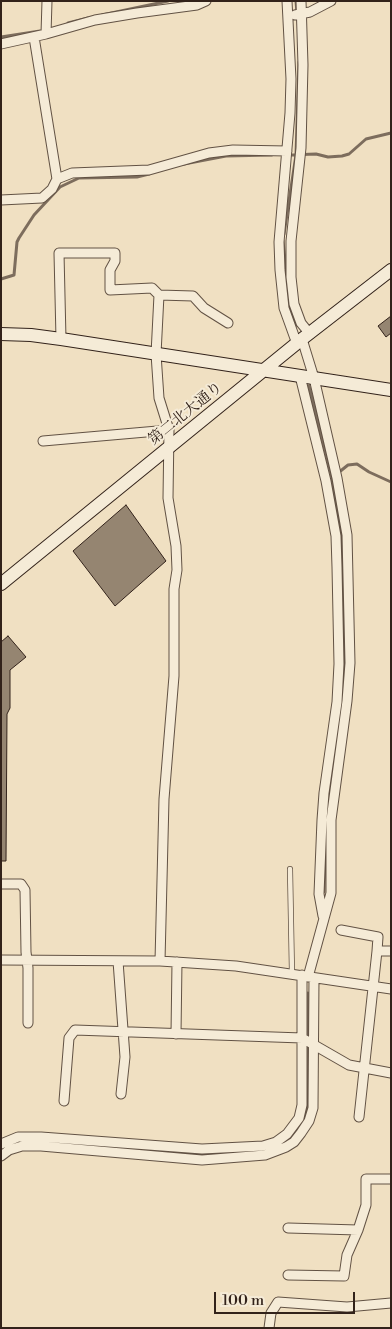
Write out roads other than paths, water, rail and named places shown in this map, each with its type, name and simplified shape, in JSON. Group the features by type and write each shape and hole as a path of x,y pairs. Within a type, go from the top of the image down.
{"street":[{"path":"46,34 47,1"},
{"path":"1,44 95,20 137,12 197,5 206,1"},
{"path":"287,1 291,79 285,184 279,242 280,270 284,308 303,339"},
{"path":"1,1144 18,1137 33,1136 202,1149 263,1146 276,1142 287,1134 299,1118 302,1105 302,1038 308,977 323,921 319,894 324,794 344,663 346,535 337,478 303,339 301,323 294,304 290,241 301,148 303,65 301,1"},
{"path":"288,16 310,12 331,1"},
{"path":"1,200 42,198 52,189 57,179 34,37"},
{"path":"57,179 72,173 149,170 209,153 233,150 287,155"},
{"path":"285,184 296,186"},
{"path":"61,339 59,252 115,252 115,261 110,270 110,290 152,288 159,295 192,296 204,308 228,323"},
{"name":"第二北大通り","path":"1,584 391,270"},
{"path":"159,295 156,354 159,398 169,430 168,498 176,546 177,570 174,589 174,676 164,799 160,961"},
{"path":"1,334 21,334 61,339 391,390"},
{"path":"300,376 326,481 336,536 344,663"},
{"path":"43,441 169,430"},
{"path":"1,884 21,884 25,890 28,1023"},
{"path":"341,930 378,937 359,1117"},
{"path":"377,951 391,951"},
{"path":"1,960 160,961 236,966 391,990"},
{"path":"118,961 124,1031 124,1073 121,1094"},
{"path":"176,1034 178,962"},
{"path":"1,1156 10,1150 22,1146 41,1146 202,1160 265,1155 276,1152 294,1142 309,1121 312,1108 314,1046 308,977"},
{"path":"64,1101 69,1038 75,1030 302,1038 349,1065 391,1073"},
{"path":"288,1275 344,1276 347,1255 366,1205 366,1179 391,1179"},
{"path":"288,1228 358,1230"},
{"path":"269,1328 270,1312 278,1302 347,1306 391,1303"}],"lane":[{"path":"290,869 292,974"}],"waterway":[{"path":"102,15 168,1"},
{"path":"296,1 297,13"},
{"path":"68,23 88,18"},
{"path":"1,37 40,31"},
{"path":"284,234 296,155 299,62"},
{"path":"289,155 316,154 328,157 342,156 349,154 366,139 391,133"},
{"path":"184,164 226,156 272,155"},
{"path":"1,279 14,275 19,238 34,215 60,187 79,178 137,177 149,174"},
{"path":"283,241 287,279"},
{"path":"288,285 290,302"},
{"path":"291,308 295,326"},
{"path":"309,386 332,478 341,537 343,567 343,672"},
{"path":"338,473 348,465 357,464 391,482"},
{"path":"327,811 329,787"},
{"path":"324,892 326,824"},
{"path":"300,1126 305,1118 307,1108 308,993"},
{"path":"11,1145 19,1142 37,1141"},
{"path":"53,1142 121,1149"},
{"path":"150,1151 214,1155"}]}
